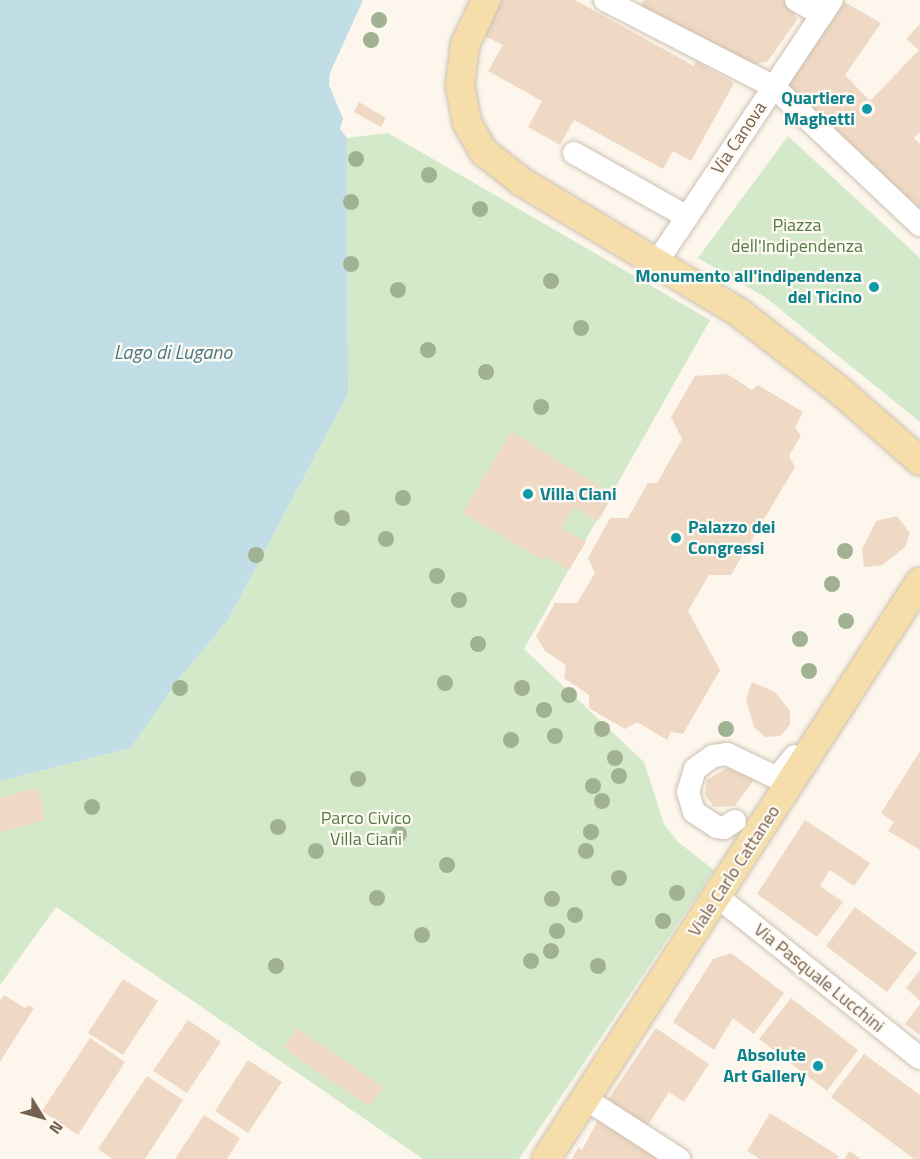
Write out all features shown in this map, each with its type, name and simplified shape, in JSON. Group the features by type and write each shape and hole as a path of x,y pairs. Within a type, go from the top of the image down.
{"main road":[{"path":"486,0 465,45 461,64 462,104 475,138 499,166 737,311 839,390 920,461"},
{"name":"Viale Carlo Cattaneo","path":"546,1159 718,897 920,582"}],"street":[{"path":"605,0 636,8 774,87 920,225"},
{"name":"Via Canova","path":"657,262 827,7 796,0"},
{"path":"574,153 687,217"},
{"path":"770,815 759,783 741,773 720,767 705,778 700,790 701,799 713,813 735,821 724,828 706,823 688,799 688,785 695,769 713,756 727,754 777,778 824,713 844,700"},
{"name":"Via Pasquale Lucchini","path":"718,897 920,1058"},
{"path":"586,1099 679,1159"}],"green space":[{"name":"Parco Civico Villa Ciani","path":"388,133 710,320 524,649 644,762 664,824 678,842 714,870 519,1159 423,1159 56,907 0,985 0,781 131,748 178,680 228,620 348,394 347,138"},
{"name":"Piazza dell'Indipendenza","path":"788,136 920,258 920,422 765,297 698,258"}],"water":[{"name":"Lago di Lugano","path":"0,0 363,0 330,73 329,85 343,119 340,129 347,138 348,394 228,620 178,680 131,748 0,781"}],"building":[{"path":"502,0 575,0 694,66 696,61 734,83 691,161 673,151 663,169 574,120 560,145 528,127 542,101 488,71 503,45 483,35"},
{"path":"644,0 788,0 797,20 768,61 750,66 640,6"},
{"name":"Quartiere Maghetti","path":"841,0 881,23 845,75 870,101 919,50 906,39 920,24 920,132 914,138 920,144 920,209 784,81"},
{"path":"359,102 386,118 381,127 354,112"},
{"name":"Palazzo dei Congressi","path":"727,374 752,390 758,385 803,412 795,428 801,435 789,456 795,467 731,575 709,575 688,611 720,670 683,734 671,732 667,740 637,722 625,729 589,708 589,695 564,678 566,665 545,651 536,636 555,603 577,603 595,573 588,558 610,518 628,518 648,483 657,483 682,439 671,417 695,376"},
{"name":"Villa Ciani","path":"511,431 613,495 598,521 574,507 562,528 586,542 569,570 545,556 543,560 463,513"},
{"path":"897,516 910,533 905,547 882,565 864,567 862,549 876,521"},
{"path":"752,682 775,692 790,711 790,725 780,736 765,737 754,727 746,699"},
{"path":"920,751 920,850 888,831 894,822 881,813"},
{"path":"738,761 756,773 753,781 735,806 714,807 705,795 707,780"},
{"path":"34,789 39,792 45,820 0,832 0,798"},
{"path":"805,820 870,863 854,886 830,870 820,886 843,902 817,937 757,894"},
{"path":"855,907 917,953 887,992 826,946"},
{"path":"731,953 784,993 754,1034 733,1018 714,1050 673,1022 713,959"},
{"path":"920,970 920,1001 906,988"},
{"path":"123,979 158,1001 123,1055 88,1033"},
{"path":"4,995 25,1008 28,1005 34,1008 0,1062 0,1001"},
{"path":"791,998 858,1050 827,1091 759,1039"},
{"path":"920,1004 920,1035 905,1024"},
{"path":"188,1020 221,1042 187,1093 153,1071"},
{"path":"297,1028 383,1087 369,1107 284,1048"},
{"path":"656,1028 709,1064 684,1102 669,1092 646,1128 607,1101"},
{"path":"90,1038 125,1062 78,1135 42,1111"},
{"path":"864,1054 920,1095 920,1159 914,1159 831,1097"},
{"path":"248,1060 282,1082 248,1133 215,1111"},
{"path":"147,1076 183,1100 145,1159 113,1159 98,1149"},
{"path":"770,1113 839,1156 837,1159 760,1159 747,1151"},
{"path":"204,1115 240,1138 227,1159 175,1159"},
{"path":"599,1118 659,1156 657,1159 572,1159 578,1148 582,1150"},
{"path":"849,1151 861,1159 844,1159"}],"place":[{"name":"Quartiere Maghetti","path":"867,109"},
{"name":"Monumento all'indipendenza del Ticino","path":"874,287"},
{"name":"Villa Ciani","path":"528,494"},
{"name":"Palazzo dei Congressi","path":"676,538"},
{"name":"Absolute Art Gallery","path":"818,1066"}]}
